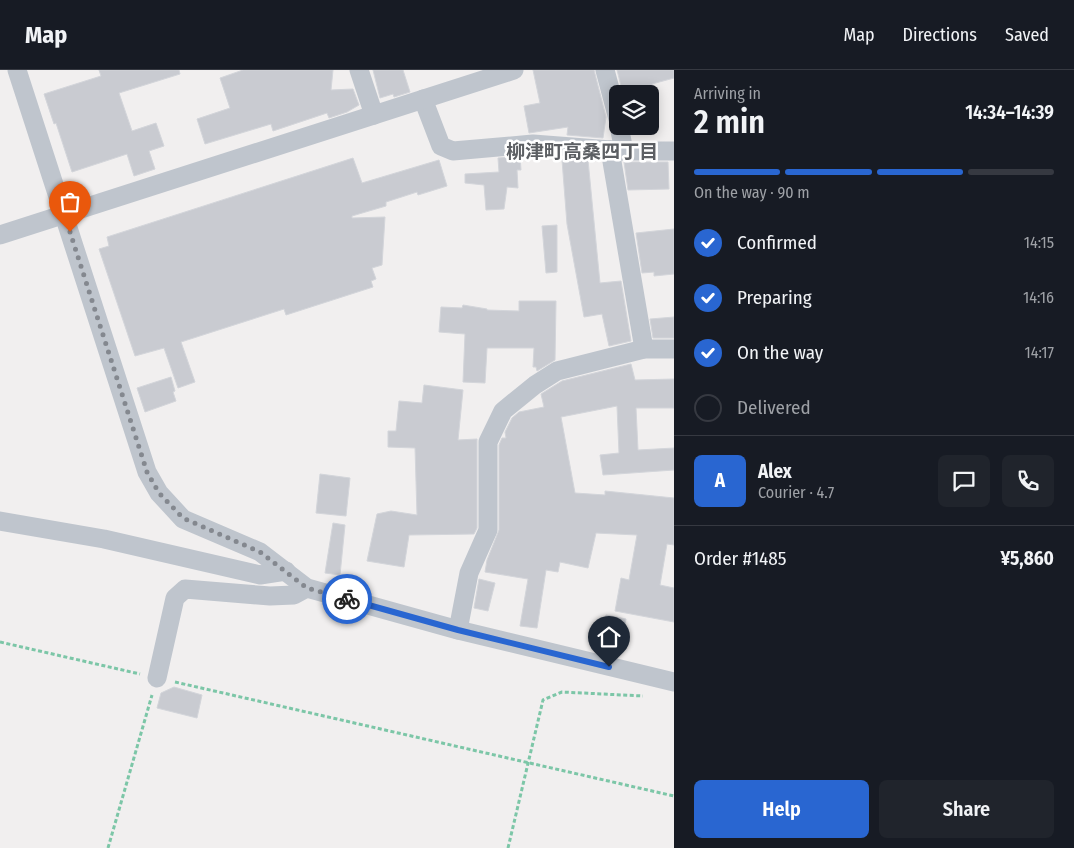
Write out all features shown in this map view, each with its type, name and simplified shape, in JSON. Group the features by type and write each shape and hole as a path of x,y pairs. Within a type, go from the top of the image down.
{"street":[{"path":"18,70 147,472 159,493 183,518 260,552 307,588 458,630 674,682"},
{"path":"359,70 374,115"},
{"path":"0,235 514,70"},
{"path":"605,70 609,85"},
{"path":"423,99 441,146 453,151 533,144 617,150 674,151"},
{"path":"618,135 617,150 644,350"},
{"path":"458,630 469,573 488,530 488,442 503,411 535,385 557,371 644,350 674,349"},
{"path":"0,521 104,539 260,575 286,571"},
{"path":"157,678 175,598 185,589 270,596 294,595 307,588"}],"path":[{"path":"0,642 674,796"},
{"path":"108,848 157,678"},
{"path":"508,848 530,762 543,700 562,692 646,696"}],"building":[{"path":"99,70 179,70 180,74 119,93 132,131 156,123 164,146 149,151 155,169 134,176 127,154 72,172 44,94 101,76"},
{"path":"243,70 333,70 331,90 353,89 359,105 347,112 329,118 327,113 273,131 271,124 205,144 197,119 230,108 220,78"},
{"path":"373,70 403,70 410,92 394,97 393,94 380,98"},
{"path":"533,70 594,70 606,117 603,138 567,135 568,127 529,133 524,106 540,103"},
{"path":"617,70 674,70 674,78 652,85 621,85"},
{"path":"520,156 521,170 517,170 518,188 507,187 504,209 486,210 484,185 465,183 465,174 499,172 498,158"},
{"path":"353,158 362,183 439,160 447,186 418,195 417,192 386,202 386,206 352,216 352,218 385,217 382,265 372,268 376,279 371,281 373,287 286,315 284,309 181,342 195,382 178,388 164,348 135,356 99,249 109,246 107,237"},
{"path":"564,158 588,160 600,283 621,281 631,341 609,346 602,314 584,317 567,224 562,160"},
{"path":"624,162 668,162 669,189 628,190"},
{"path":"557,225 557,272 546,273 542,226"},
{"path":"674,229 674,274 654,276 654,272 642,273 636,233"},
{"path":"519,301 556,301 555,360 537,371 536,367 533,367 534,348 487,348 485,383 463,382 465,334 439,332 441,307 462,308 463,305 487,310 519,311"},
{"path":"674,317 674,338 653,338 650,319"},
{"path":"631,364 635,380 674,379 674,408 636,408 638,450 674,448 674,470 603,475 600,455 619,453 617,406 561,417 575,493 605,495 605,491 674,498 674,545 667,544 660,585 674,588 674,622 615,611 621,578 629,580 637,535 596,533 588,568 560,562 558,572 546,570 537,628 520,626 528,579 485,572 487,560 499,530 499,445 502,438 506,438 505,432 512,418 519,412 544,407 541,394 562,381"},
{"path":"171,377 176,401 145,412 137,388"},
{"path":"424,385 463,390 458,440 477,439 477,528 474,534 409,535 404,567 367,561 377,514 391,511 417,515 415,448 388,447 388,431 396,431 399,401 422,403"},
{"path":"320,474 350,478 346,516 316,513"},
{"path":"333,523 345,525 340,575 325,573"},
{"path":"479,579 495,583 488,611 474,608"},
{"path":"606,615 626,619 622,643 601,639"},
{"path":"174,687 202,695 197,718 157,708 161,693"}],"way so far":[{"path":"70,232 147,472 159,493 183,518 260,552 307,588 347,599"}],"district":[{"name":"柳津町高桑四丁目","path":"582,151"}],"route":[{"path":"347,599 458,630 609,667"}]}
